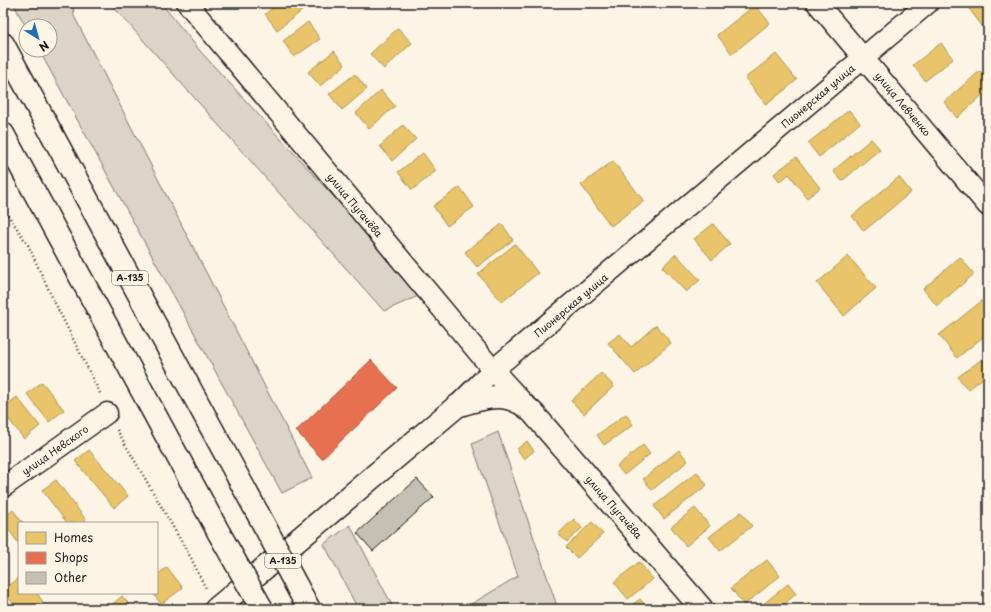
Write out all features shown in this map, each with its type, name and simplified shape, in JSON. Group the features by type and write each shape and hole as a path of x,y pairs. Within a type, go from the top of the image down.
{"main road":[{"name":"А-135","path":"3,44 310,609"},
{"path":"3,134 219,533 262,609"},
{"name":"улица Пугачёва","path":"457,406 484,398 515,400 526,406 702,609"},
{"name":"Пионерская улица","path":"216,609 457,406"}],"street":[{"name":"улица Пугачёва","path":"187,3 493,370 526,406"},
{"name":"улица Левченко","path":"818,3 988,206"},
{"name":"Пионерская улица","path":"457,406 493,370 928,3"},
{"name":"улица Невского","path":"3,487 107,413"}],"path":[{"path":"3,203 4,209"}],"shaded area":[{"path":"13,3 73,3 74,16 312,478 282,493 43,58 58,58 58,18 21,18"},
{"path":"110,3 161,3 201,52 423,294 384,311"},
{"path":"498,432 558,609 463,609 518,576 472,444"},
{"path":"350,525 394,609 358,609 324,544"}],"building: Homes":[{"path":"279,3 304,3 307,7 277,30 265,14"},
{"path":"971,3 988,3 988,34 967,6"},
{"path":"755,5 770,23 732,54 717,35"},
{"path":"308,22 320,39 294,57 283,41"},
{"path":"398,28 412,43 384,69 370,54"},
{"path":"941,43 953,59 925,81 913,65"},
{"path":"334,51 345,65 320,86 308,72"},
{"path":"776,54 797,80 766,105 745,78"},
{"path":"980,71 988,80 988,90 957,118 944,102"},
{"path":"355,74 367,89 342,110 329,94"},
{"path":"381,90 395,106 369,129 356,113"},
{"path":"849,110 860,123 819,157 808,143"},
{"path":"403,125 416,139 392,161 380,146"},
{"path":"871,139 880,149 842,181 833,171"},
{"path":"423,153 436,171 412,190 398,172"},
{"path":"796,157 820,188 807,198 789,174 780,182 774,174"},
{"path":"613,161 644,201 611,226 581,185"},
{"path":"899,177 911,192 864,231 852,216"},
{"path":"460,187 474,207 447,226 433,206"},
{"path":"502,224 513,240 477,267 465,252"},
{"path":"713,224 730,244 712,260 694,239"},
{"path":"515,244 538,273 502,302 478,274"},
{"path":"676,254 700,280 686,292 662,267"},
{"path":"848,256 876,288 844,316 817,283"},
{"path":"960,257 974,274 937,306 923,289"},
{"path":"988,296 988,333 957,358 939,335"},
{"path":"656,325 671,343 635,374 608,343 620,334 631,347"},
{"path":"982,359 988,368 988,374 968,390 958,377"},
{"path":"601,373 614,386 584,414 571,401"},
{"path":"42,382 64,410 49,422 27,394"},
{"path":"17,397 40,426 24,439 3,412 3,408"},
{"path":"626,414 633,425 604,445 597,435"},
{"path":"527,441 534,451 524,459 517,449"},
{"path":"643,445 650,454 624,475 617,466"},
{"path":"89,450 128,496 114,508 75,461"},
{"path":"679,450 688,461 652,490 643,479"},
{"path":"697,472 707,485 664,519 654,506"},
{"path":"56,480 86,520 83,522 66,522 42,490"},
{"path":"695,508 710,526 686,546 671,527"},
{"path":"13,510 22,522 18,522 18,543 3,522 3,518"},
{"path":"741,512 752,526 720,551 709,537"},
{"path":"574,519 582,528 567,542 558,534"},
{"path":"592,522 603,534 577,558 566,547"},
{"path":"767,560 780,576 744,605 731,588"},
{"path":"639,562 653,579 628,599 614,582"},
{"path":"167,567 183,588 161,604 154,594 158,594 158,574"},
{"path":"18,579 18,594 38,594 43,602 34,609 17,609 3,590"},
{"path":"788,584 796,594 779,609 757,609"},
{"path":"122,596 133,609 108,608"},
{"path":"640,599 648,609 626,609"},
{"path":"809,602 815,609 799,609"}],"building: Shops":[{"path":"371,360 397,388 322,459 296,431"}],"building: Other":[{"path":"417,479 434,497 373,551 357,533"}]}
